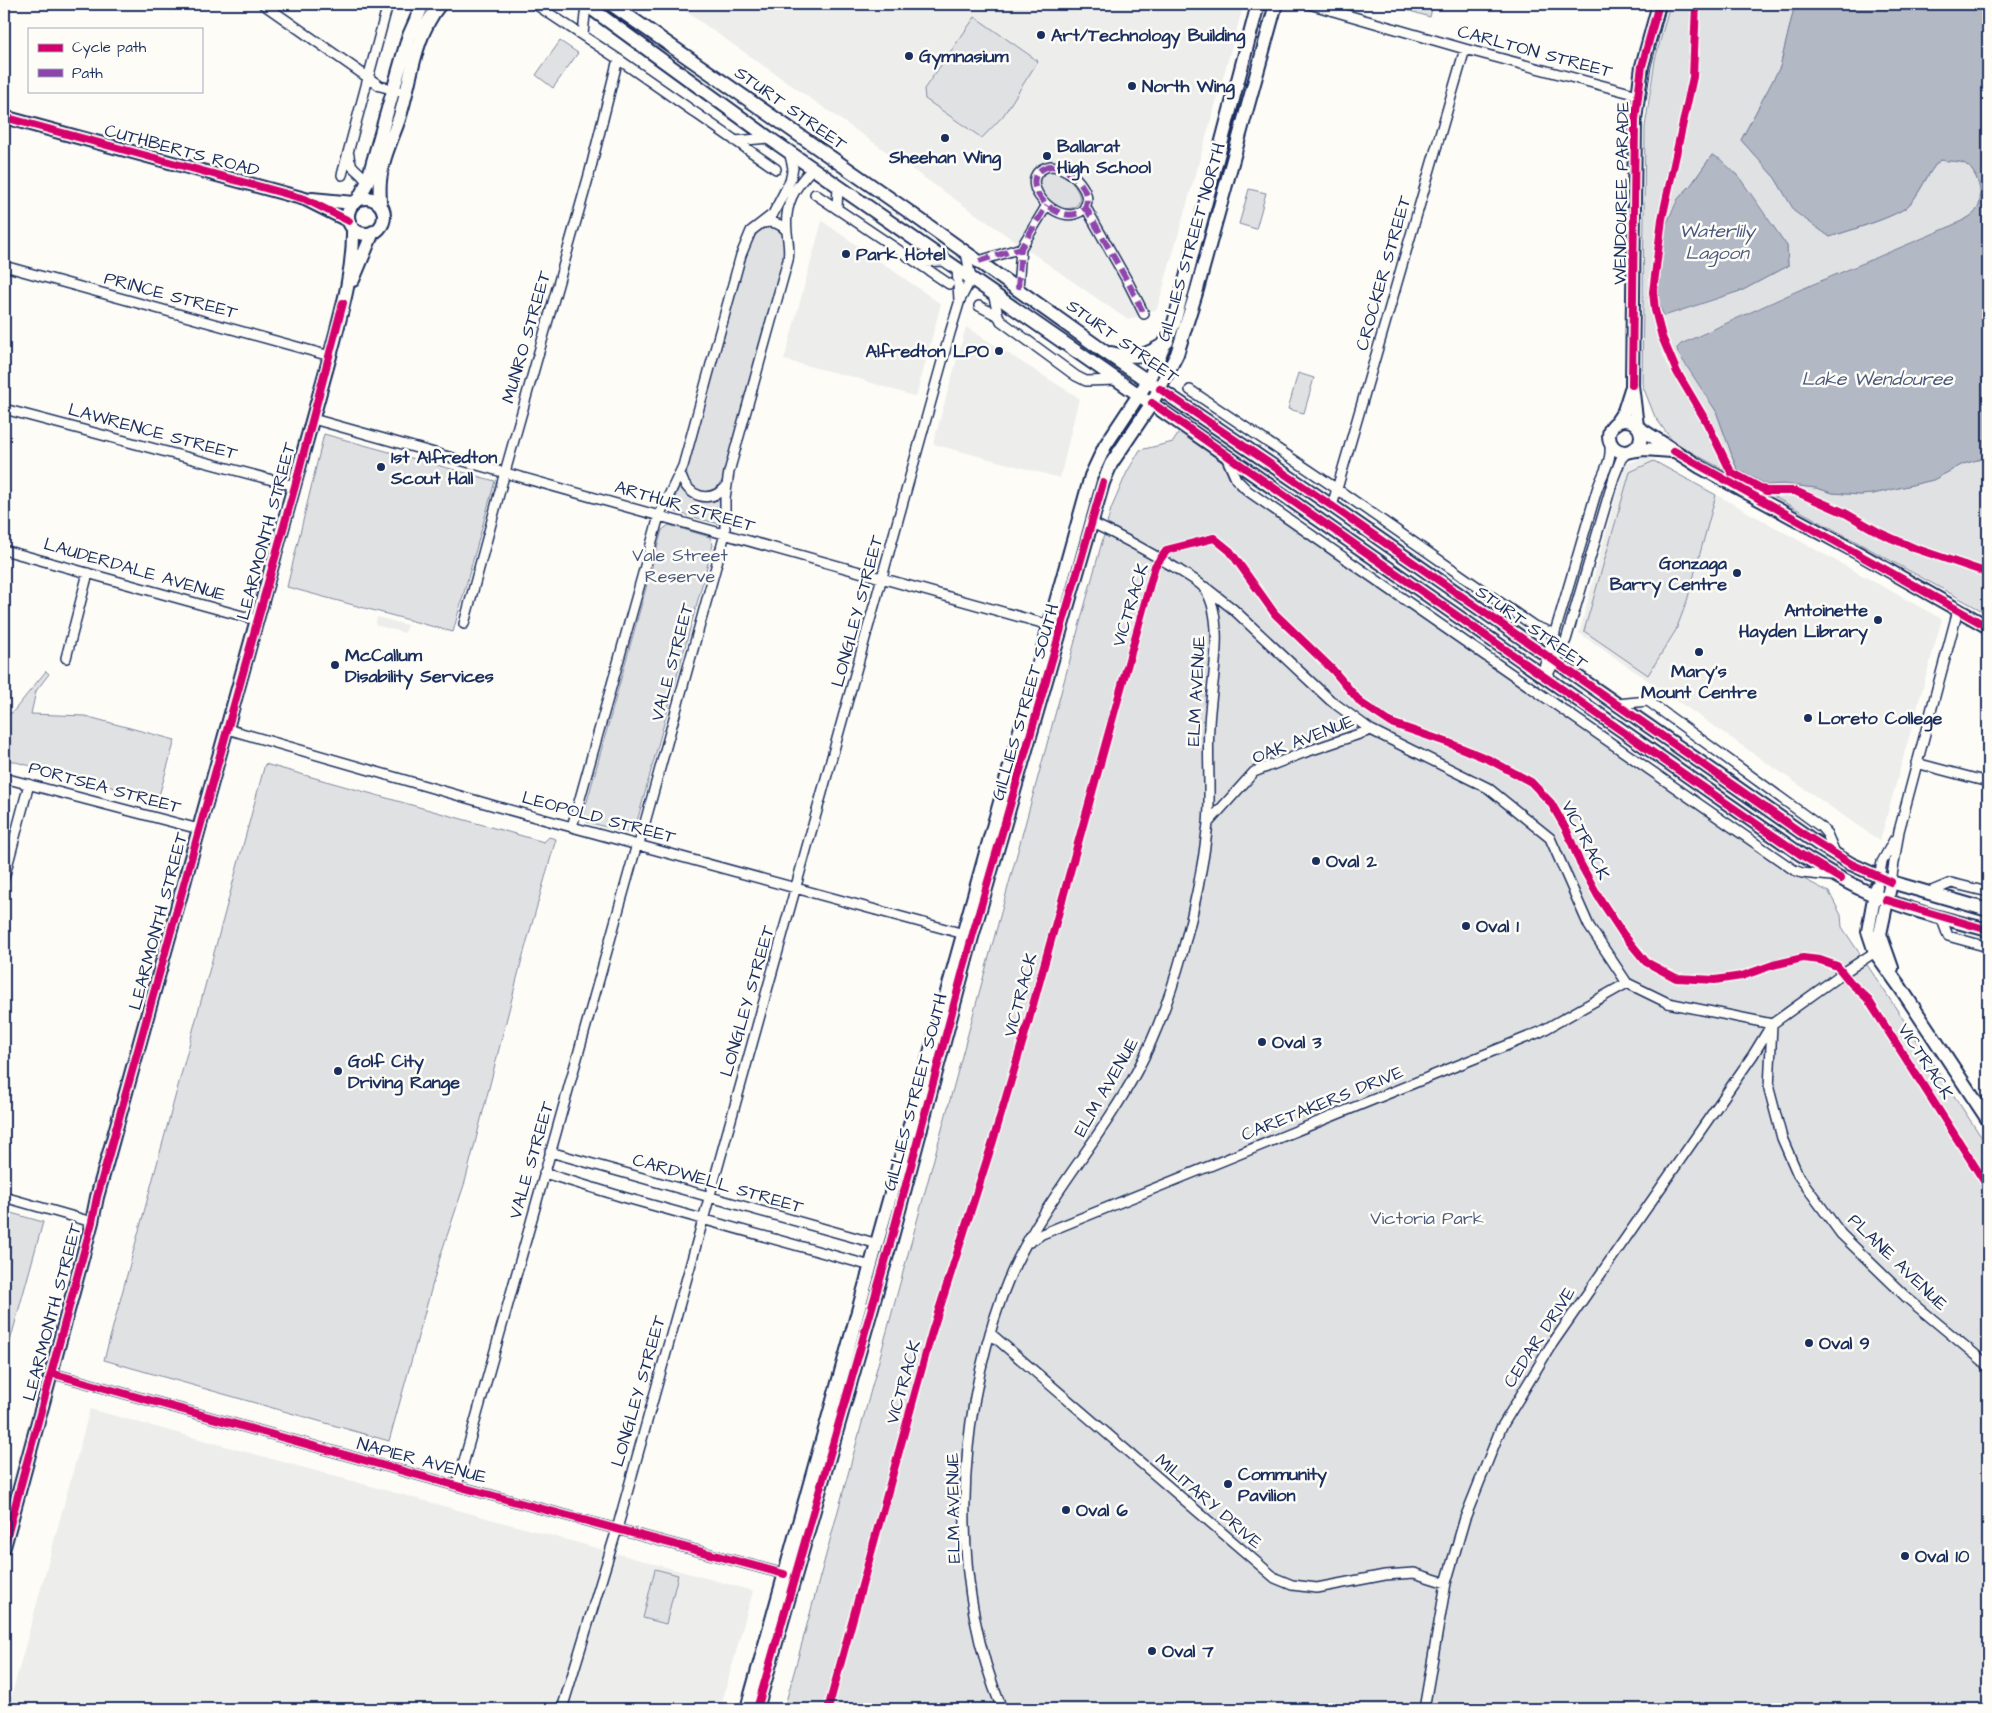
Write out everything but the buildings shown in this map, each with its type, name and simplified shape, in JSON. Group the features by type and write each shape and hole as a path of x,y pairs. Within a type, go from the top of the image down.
{"main road":[{"path":"423,4 408,38 399,91 380,180 380,204 384,214 383,220 381,225 373,232 362,233 351,224 349,211 367,183 399,91 419,41 431,16 440,4"},
{"name":"STURT STREET","path":"586,4 769,138 1800,854 1841,879 1886,900 1988,930"},
{"name":"STURT STREET","path":"611,4 979,261 1105,352 1332,506 1836,856 1891,882 1988,910"},
{"name":"GILLIES STREET NORTH","path":"1140,395 1167,342 1180,301 1236,81 1258,4"},
{"name":"GILLIES STREET NORTH","path":"1152,403 1177,354 1187,326 1276,4"},
{"name":"WENDOUREE PARADE","path":"1638,427 1632,385 1634,143 1638,95 1646,49 1659,4"},
{"path":"1236,81 1253,86"},
{"name":"CUTHBERTS ROAD","path":"4,117 305,199 356,201"},
{"name":"CUTHBERTS ROAD","path":"305,199 351,224"},
{"path":"356,201 372,199 380,204"},
{"name":"LEARMONTH STREET","path":"4,1547 92,1222 97,1197 330,356 352,256 351,224"},
{"name":"LEARMONTH STREET","path":"343,303 373,232"},
{"path":"1105,352 1119,356 1138,356 1147,354 1167,342"},
{"name":"WENDOUREE PARADE","path":"1616,423 1624,411 1632,385"},
{"name":"GILLIES STREET SOUTH","path":"747,1709 789,1576 884,1246 968,936 1049,625 1094,466 1105,446 1140,395"},
{"name":"GILLIES STREET SOUTH","path":"968,936 1062,629 1103,483 1110,464 1152,403"},
{"path":"1674,451 1644,448 1629,451 1616,449 1609,439 1610,430 1616,423 1627,420 1674,451 1988,627"},
{"path":"1629,451 1636,447 1640,440 1638,427"},
{"path":"1049,625 1062,629"},
{"path":"1879,877 1868,931 1900,987 1988,1120"},
{"path":"1879,951 1880,930 1891,882"},
{"name":"GILLIES STREET SOUTH","path":"757,1709 789,1576"}],"street":[{"path":"263,4 380,86 399,91"},
{"path":"342,175 388,4"},
{"path":"535,4 582,34 776,169"},
{"name":"STURT STREET","path":"582,34 586,4"},
{"name":"CARLTON STREET","path":"1309,4 1465,49 1638,95"},
{"name":"CROCKER STREET","path":"1332,506 1465,49"},
{"name":"MUNRO STREET","path":"464,624 586,184 618,59"},
{"name":"STURT STREET","path":"735,141 769,138"},
{"path":"349,150 348,159 350,165 364,177 367,183"},
{"path":"572,827 659,516 680,474 741,255 748,236 754,228 775,211 791,177 793,165 789,151"},
{"path":"1052,166 1068,170 1080,181 1086,196 1085,206 1081,211 1072,214 1058,211 1047,205 1038,195 1034,184 1040,170 1052,166"},
{"name":"VALE STREET","path":"457,1486 725,534 727,486 788,260 787,210 791,196 813,168"},
{"path":"837,208 838,185"},
{"path":"815,194 949,284"},
{"path":"1018,289 1020,248 1047,205"},
{"path":"1085,206 1144,314"},
{"path":"760,224 776,223 787,231"},
{"path":"979,261 1020,248"},
{"path":"966,252 971,278"},
{"path":"915,262 952,264"},
{"name":"LONGLEY STREET","path":"952,264 960,300"},
{"name":"PRINCE STREET","path":"4,266 330,356"},
{"name":"LONGLEY STREET","path":"562,1709 617,1529 960,300 971,278"},
{"path":"993,293 998,316"},
{"name":"STURT STREET","path":"979,306 998,316 1004,323 1079,378 1090,381 1117,380"},
{"name":"STURT STREET","path":"1190,390 1337,489 1534,626 1556,634"},
{"name":"LAWRENCE STREET","path":"4,409 294,486"},
{"name":"ARTHUR STREET","path":"312,419 1049,625"},
{"path":"1552,659 1556,634 1598,486 1611,456 1609,439"},
{"path":"1544,676 1570,627 1614,477 1620,461 1629,451"},
{"name":"STURT STREET","path":"1224,453 1233,475 1248,492 1794,870 1841,879"},
{"path":"680,474 687,488 698,496 707,497 715,495 727,486"},
{"path":"1092,523 1160,558 1203,586"},
{"name":"LAUDERDALE AVENUE","path":"4,550 257,620"},
{"path":"66,658 88,573"},
{"name":"OAK AVENUE","path":"1203,586 1233,609 1330,700 1371,730 1488,788 1550,838 1589,926 1627,983"},
{"name":"ELM AVENUE","path":"1002,1709 989,1674 977,1624 968,1558 965,1517 965,1485 970,1429 978,1381 990,1333 1008,1282 1046,1210 1123,1096 1139,1068 1156,1029 1177,969 1187,932 1208,823 1209,725 1217,643 1212,605 1203,586"},
{"path":"1891,882 1899,831 1958,610"},
{"path":"1617,704 1648,700 1821,827 1827,834 1836,856"},
{"name":"LEOPOLD STREET","path":"227,729 572,827 968,936"},
{"name":"OAK AVENUE","path":"1208,823 1254,772 1371,730"},
{"path":"1642,764 1652,752"},
{"path":"1916,763 1988,782"},
{"name":"PORTSEA STREET","path":"4,778 199,828"},
{"path":"4,878 29,784"},
{"path":"1879,877 1882,862 1899,831"},
{"path":"1926,893 1952,883 1988,892"},
{"path":"1941,917 1948,936 1988,947"},
{"path":"1627,983 1668,1003 1772,1024 1843,973 1879,951"},
{"name":"CARETAKERS DRIVE","path":"1026,1246 1042,1234 1540,1032 1627,983"},
{"name":"PLANE AVENUE","path":"1772,1024 1769,1089 1782,1138 1798,1175 1841,1234 1907,1298 1988,1368"},
{"name":"CEDAR DRIVE","path":"1424,1709 1446,1583 1465,1518 1501,1428 1561,1331 1772,1024"},
{"name":"CARDWELL STREET","path":"550,1152 884,1246"},
{"path":"544,1172 624,1197 877,1268"},
{"path":"4,1197 92,1222"},
{"name":"MILITARY DRIVE","path":"990,1333 1275,1578 1292,1585 1317,1588 1385,1575 1414,1573 1446,1583"},
{"name":"NAPIER AVENUE","path":"51,1373 789,1576"}],"shaded area":[{"name":"Ballarat High School","path":"675,4 1244,4 1157,309 1128,320"},
{"path":"822,221 941,304 916,397 856,378 784,360"},
{"path":"966,327 1079,398 1060,478 933,444"},
{"name":"Loreto College","path":"1646,456 1942,619 1880,841 1579,633 1624,465"},
{"name":"McCallum Disability Services","path":"377,617 407,625 405,633 375,625"},
{"path":"90,1409 753,1591 720,1709 8,1709"}],"green space":[{"path":"1386,4 1433,4 1430,17"},
{"path":"1670,4 1795,4 1780,67 1741,140 1775,178 1795,211 1830,237 1883,219 1902,210 1914,200 1931,171 1940,160 1966,164 1975,174 1980,188 1980,202 1973,214 1949,227 1711,403 1716,411 1737,469 1767,485 1783,484 1816,488 1833,493 1873,494 1933,480 1963,464 1988,457 1988,614 1674,443 1655,417 1642,384 1645,127 1655,60","holes":["1712,155 1762,212 1787,246 1788,266 1743,290 1704,302 1678,199 1691,185"]},
{"path":"975,17 1038,61 1003,116 982,138 925,99 924,89"},
{"path":"560,41 578,53 553,88 536,75"},
{"path":"1049,171 1062,174 1072,183 1079,194 1079,202 1074,207 1066,209 1056,207 1047,201 1041,192 1039,179"},
{"path":"1249,189 1266,193 1256,229 1239,224"},
{"path":"767,227 779,230 784,238 784,262 725,477 716,489 704,492 692,486 688,480 687,467 748,246 758,232"},
{"path":"1298,373 1314,378 1304,413 1288,409"},
{"name":"Victoria Park","path":"1180,431 1222,462 1229,478 1239,491 1800,877 1829,892 1841,915 1842,927 1988,1147 1988,1709 784,1709 1111,509 1127,472 1140,450 1173,442"},
{"path":"324,434 495,481 453,632 287,587"},
{"path":"1654,461 1716,495 1687,601 1676,630 1648,675 1584,631 1630,472"},
{"path":"679,487 694,499 702,501 721,498 721,520 719,524 676,512 673,503"},
{"name":"Vale Street Reserve","path":"669,525 710,537 713,545 635,829 629,833 587,822 583,816 662,530"},
{"path":"46,671 49,674 36,691 31,714 85,716 175,740 158,799 4,759 4,713 12,713"},
{"name":"Golf City Driving Range","path":"265,764 544,842 549,837 556,839 522,959 465,1182 441,1254 389,1441 104,1360"},
{"path":"4,1211 43,1222 4,1363"},
{"path":"655,1569 678,1575 666,1624 643,1618"}],"water":[{"name":"Lake Wendouree","path":"1795,4 1988,4 1988,457 1963,464 1933,480 1873,494 1833,493 1816,488 1783,484 1767,485 1737,469 1716,411 1678,353 1677,348 1681,344 1797,291 1949,227 1969,217 1978,208 1980,188 1971,168 1960,162 1940,160 1909,205 1903,210 1872,223 1830,237 1795,212 1775,178 1741,140 1780,67"},
{"name":"Waterlily Lagoon","path":"1712,155 1720,159 1739,177 1787,246 1788,266 1743,290 1664,316 1657,300 1662,233 1678,199 1691,185"}],"tram line":[{"path":"1646,100 1651,67 1667,4"}],"marked path":[{"path":"1050,166 1069,172 1077,179 1086,195 1087,203 1083,210 1075,214 1055,211 1039,196 1035,187 1035,178 1039,171 1050,166"},
{"path":"1018,289 1021,248 1047,205"},
{"path":"1085,206 1144,314"},
{"path":"979,261 1021,248"}],"cycle path":[{"path":"1632,385 1635,120 1642,66 1659,4"},
{"path":"1696,4 1693,77 1662,219 1653,292 1655,310 1662,337 1677,372 1706,421 1731,472 1766,491 1795,491 1845,513 1880,533 1914,548 1988,573"},
{"path":"4,117 305,199 349,221"},
{"path":"4,1547 92,1222 97,1197 295,486 343,303"},
{"path":"1160,389 1332,506 1803,834 1851,864 1891,882"},
{"path":"1152,403 1652,752 1800,854 1841,879"},
{"path":"1674,451 1988,627"},
{"path":"757,1709 889,1248 972,937 1103,483"},
{"name":"VICTRACK","path":"828,1709 931,1335 993,1141 1028,1023 1155,566 1167,550 1214,538 1230,551 1275,614 1333,670 1361,703 1391,723 1449,743 1490,760 1531,782 1551,803 1567,831 1580,863 1598,896 1623,934 1646,962 1676,978 1715,980 1742,976 1773,965 1803,958 1820,960 1837,966 1867,998 1988,1187"},
{"path":"1886,900 1988,930"},
{"path":"51,1373 457,1486 784,1574"}],"place":[{"name":"Art/Technology Building","path":"1041,35"},
{"name":"Gymnasium","path":"909,56"},
{"name":"North Wing","path":"1132,86"},
{"name":"Sheehan Wing","path":"945,138"},
{"name":"Ballarat High School","path":"1047,156"},
{"name":"Park Hotel","path":"846,254"},
{"name":"Alfredton LPO","path":"999,351"},
{"name":"1st Alfredton Scout Hall","path":"381,467"},
{"name":"Gonzaga Barry Centre","path":"1737,573"},
{"name":"Antoinette Hayden Library","path":"1878,620"},
{"name":"Mary's Mount Centre","path":"1699,652"},
{"name":"McCallum Disability Services","path":"335,665"},
{"name":"Loreto College","path":"1808,718"},
{"name":"Oval 2","path":"1316,861"},
{"name":"Oval 1","path":"1466,926"},
{"name":"Oval 3","path":"1262,1042"},
{"name":"Golf City Driving Range","path":"338,1071"},
{"name":"Oval 9","path":"1809,1343"},
{"name":"Community Pavilion","path":"1228,1484"},
{"name":"Oval 6","path":"1066,1510"},
{"name":"Oval 10","path":"1905,1556"},
{"name":"Oval 7","path":"1152,1651"}]}
